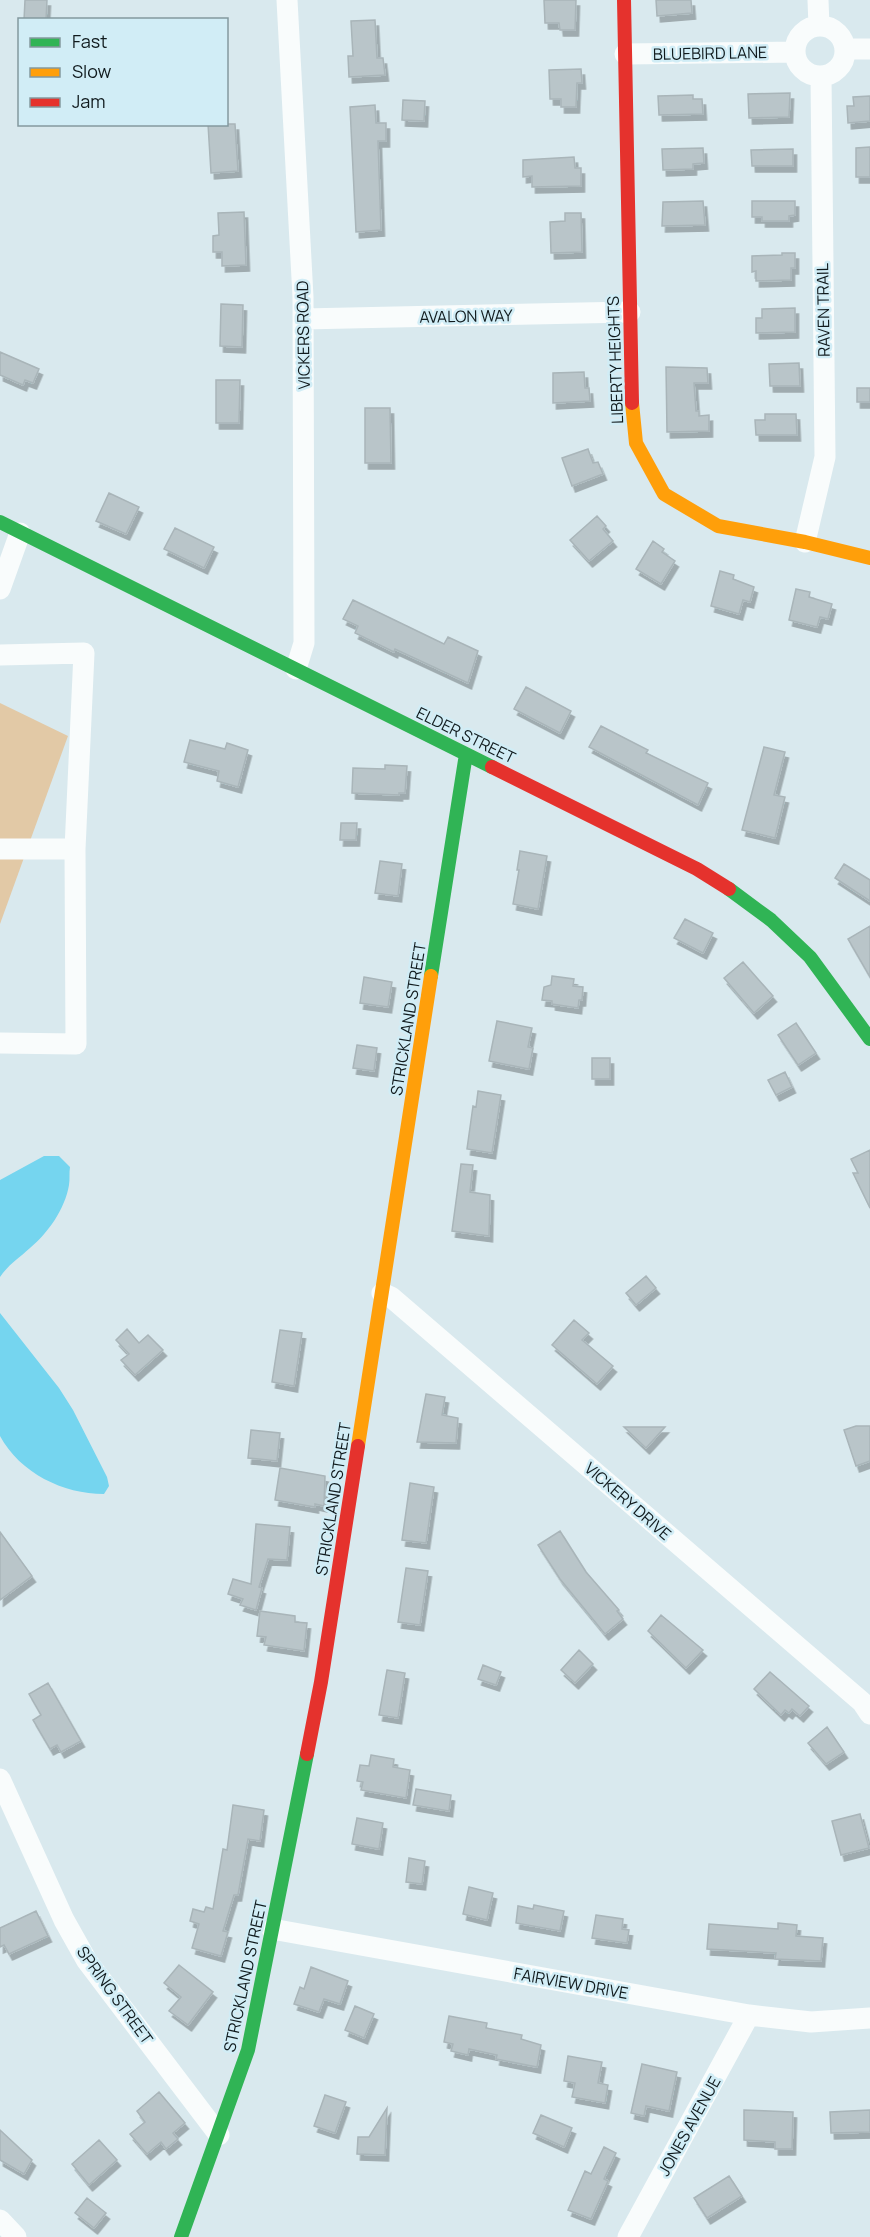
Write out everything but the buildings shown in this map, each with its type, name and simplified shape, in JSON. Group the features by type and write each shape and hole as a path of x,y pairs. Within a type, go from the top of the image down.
{"street":[{"name":"VICKERS ROAD","path":"287,0 303,319 304,643 296,669"},
{"name":"LIBERTY HEIGHTS","path":"624,0 631,397 636,443 664,494 718,526 805,542 870,558"},
{"path":"818,0 819,26"},
{"path":"819,26 834,30 843,41 845,49 844,57 836,71 821,76 813,75 800,67 795,52 799,37 804,31 819,26"},
{"path":"845,49 870,49"},
{"name":"BLUEBIRD LANE","path":"625,54 795,52"},
{"name":"RAVEN TRAIL","path":"805,542 825,457 821,76"},
{"name":"AVALON WAY","path":"303,319 630,312"},
{"name":"ELDER STREET","path":"0,522 698,868 737,893 808,956 841,995 870,1039"},
{"path":"0,589 20,532"},
{"path":"0,655 84,653 75,849 76,1044 0,1043"},
{"name":"STRICKLAND STREET","path":"181,2237 248,2050 321,1682 466,754"},
{"path":"0,849 75,849"},
{"name":"VICKERY DRIVE","path":"382,1293 391,1297 862,1702 870,1714"},
{"name":"SPRING STREET","path":"0,1779 64,1920 87,1961 219,2134"},
{"name":"FAIRVIEW DRIVE","path":"272,1929 749,2015 811,2022 870,2018"},
{"name":"JONES AVENUE","path":"628,2237 749,2015"},
{"path":"0,2220 16,2237"}],"shaded area":[{"path":"0,703 68,736 0,924"}],"water":[{"path":"44,1156 59,1156 70,1167 69,1185 64,1203 55,1220 37,1242 10,1265 0,1277 0,1180"},
{"path":"0,1313 59,1388 73,1410 107,1477 109,1486 104,1494 73,1490 44,1479 19,1461 0,1436"}],"traffic: fast":[{"path":"0,522 492,767"},
{"path":"431,976 466,754"},
{"path":"729,889 771,920 810,957 870,1039"},
{"path":"181,2237 248,2050 307,1754"}],"traffic: slow":[{"path":"632,403 636,443 664,494 718,526 805,542 870,558"},
{"path":"358,1446 431,976"}],"traffic: jam":[{"path":"624,0 632,403"},
{"path":"492,767 697,869 729,889"},
{"path":"307,1754 321,1682 358,1446"}]}
